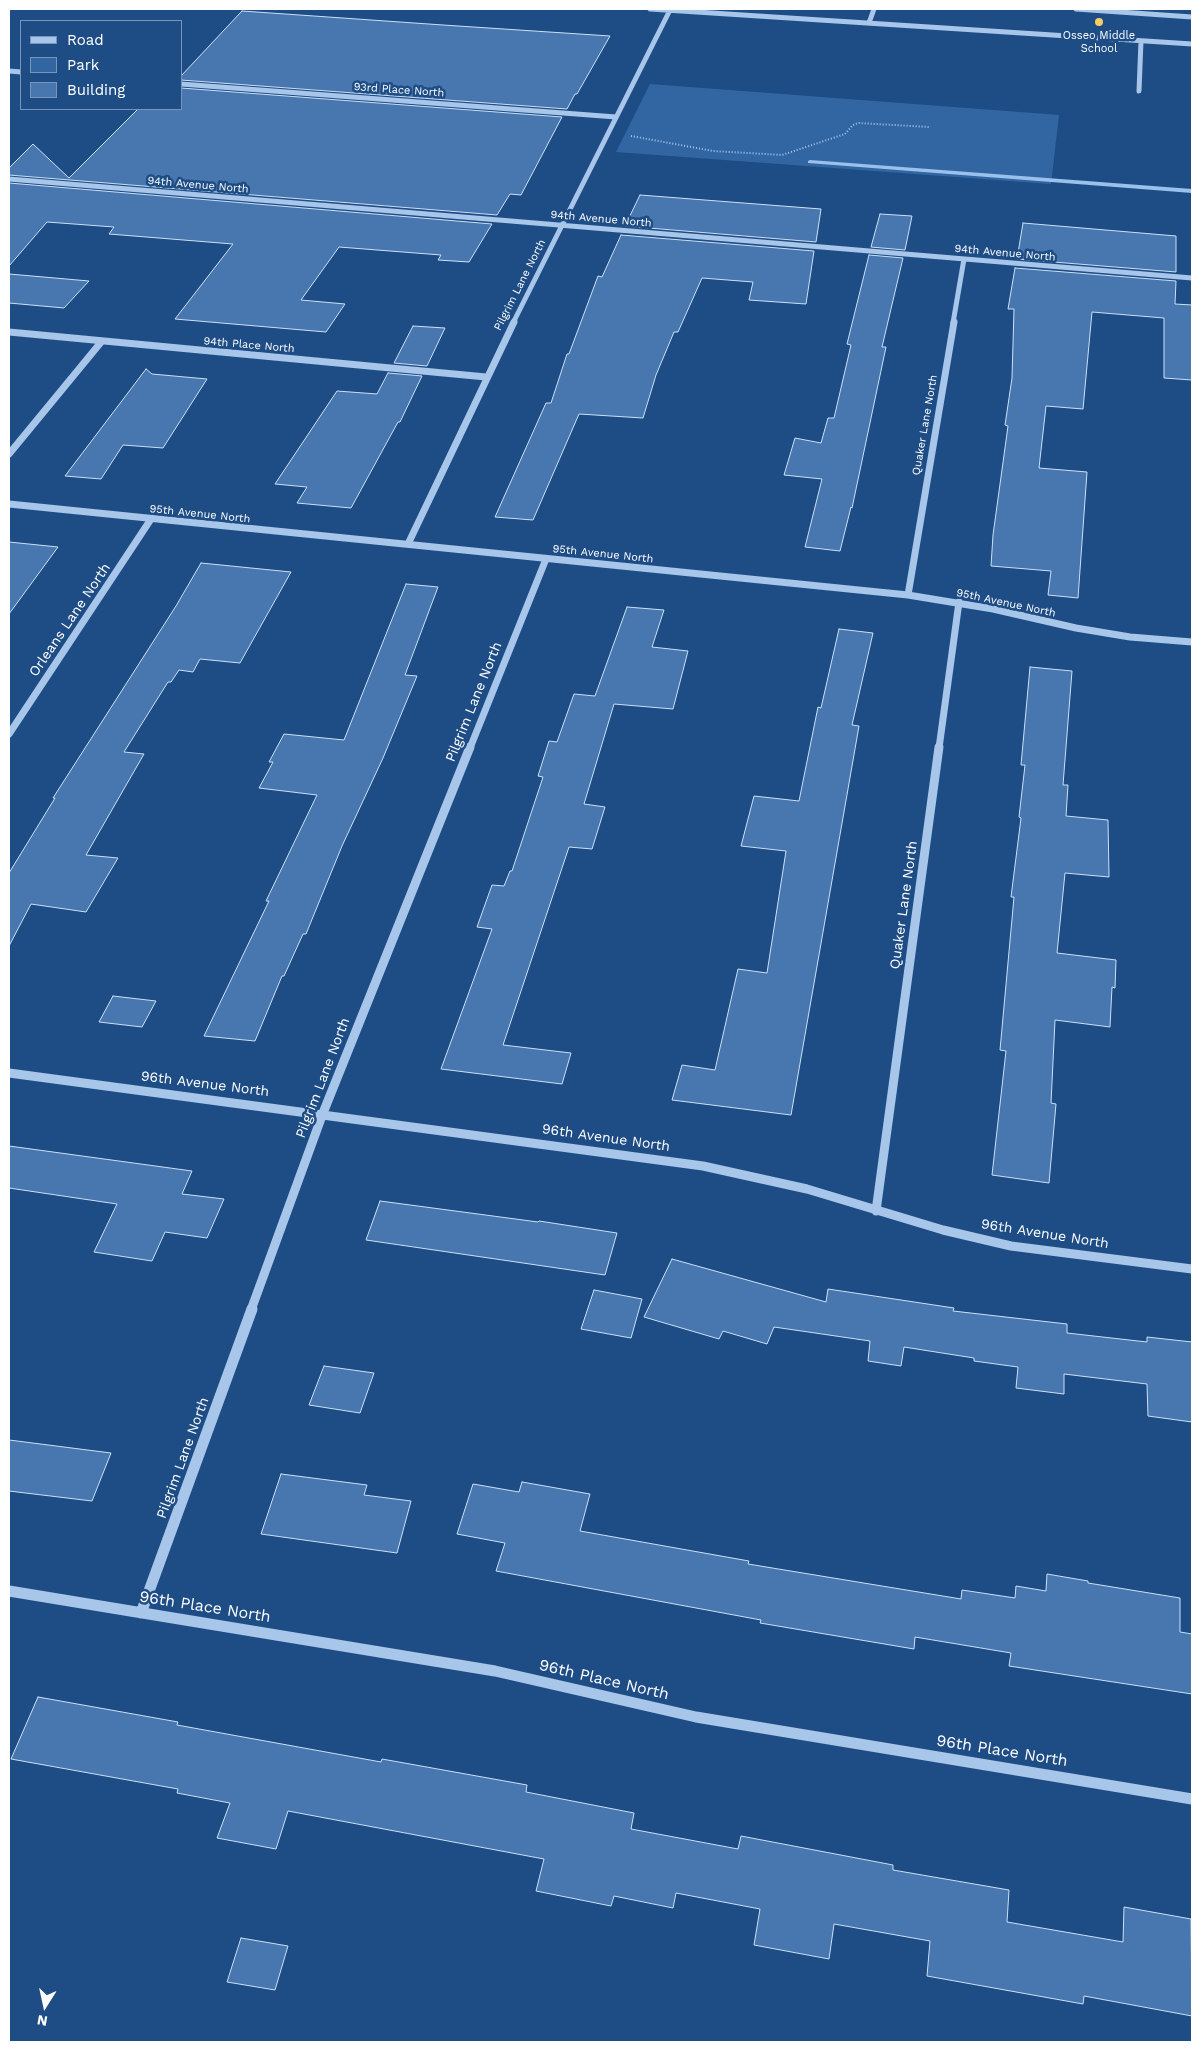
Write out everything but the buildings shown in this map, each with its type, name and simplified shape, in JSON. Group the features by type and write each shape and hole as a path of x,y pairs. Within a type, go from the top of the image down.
{"street":[{"path":"650,9 1192,44"},
{"path":"868,23 874,9"},
{"path":"1076,9 1192,17"},
{"name":"Pilgrim Lane North","path":"408,544 486,377 670,10"},
{"path":"1139,91 1141,41"},
{"name":"93rd Place North","path":"182,84 616,117"},
{"name":"94th Avenue North","path":"9,179 1192,278"},
{"name":"Quaker Lane North","path":"908,595 964,259"},
{"name":"94th Place North","path":"9,332 486,377"},
{"path":"9,454 102,341"},
{"name":"95th Avenue North","path":"9,504 908,595 959,602 1076,628 1130,637 1192,642"},
{"name":"Orleans Lane North","path":"9,734 151,519"},
{"name":"Pilgrim Lane North","path":"141,1613 323,1114 546,559"},
{"name":"Quaker Lane North","path":"876,1211 959,602"},
{"name":"96th Avenue North","path":"9,1073 703,1166 752,1175 808,1189 943,1230 1012,1246 1192,1269"},
{"name":"96th Place North","path":"9,1591 495,1671 696,1717 1192,1799"}],"path":[{"path":"608,134 644,138 713,151 782,155 845,134 853,125 858,123 929,127"}],"green space":[{"path":"650,84 1059,115 1051,184 616,152"}],"waterway":[{"path":"810,162 1192,191"}],"place":[{"name":"Osseo Middle School","path":"1099,22"}]}
